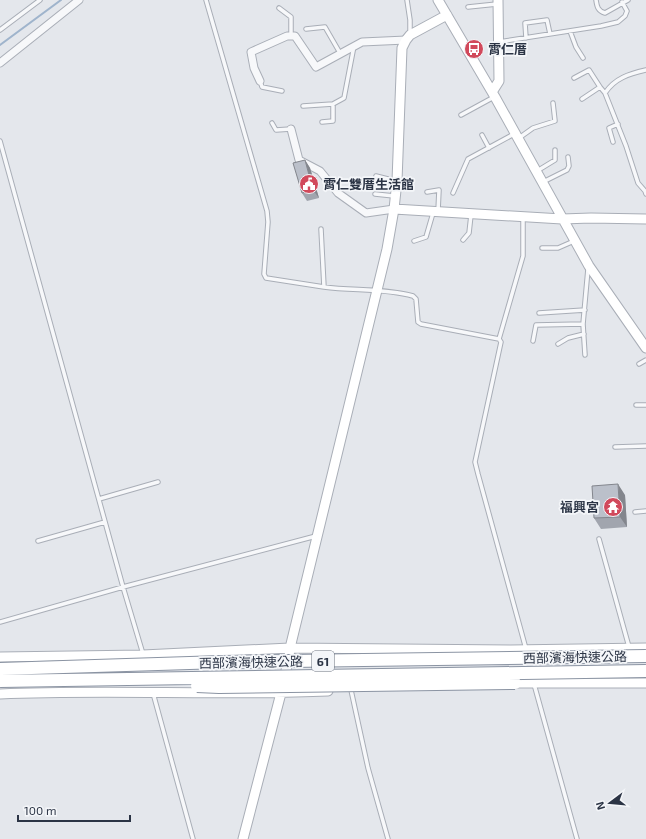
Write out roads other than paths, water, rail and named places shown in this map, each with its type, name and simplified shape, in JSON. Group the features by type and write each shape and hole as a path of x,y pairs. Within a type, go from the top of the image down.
{"highway":[{"path":"88,666 218,654 511,650"},
{"name":"西部濱海快速公路","path":"0,669 221,662 646,656"},
{"name":"西部濱海快速公路","path":"0,681 92,681 646,671"},
{"path":"92,681 219,687 515,683"}],"main road":[{"path":"438,0 536,171 588,266 646,348"},
{"path":"493,95 499,81 498,2"},
{"path":"243,839 284,681 317,536 387,249 396,196 402,48 408,38 447,15"},
{"path":"394,209 562,219 646,219"},
{"path":"4,657 646,648"},
{"path":"4,657 25,664 290,652 646,652"},
{"path":"22,693 36,686 284,681 506,679 561,668 646,668"},
{"path":"0,694 85,691 281,693 515,683 646,683"}],"street":[{"path":"0,63 80,0"},
{"path":"260,81 254,68 251,52 287,36 296,36 316,67 362,42 408,38"},
{"path":"291,128 299,160 320,171 338,193 366,214 394,209"}],"lane":[{"path":"0,30 40,0"},
{"path":"206,0 267,211 268,222 264,274 266,278 324,287 377,290 413,296 416,299 418,322 421,324 499,338"},
{"path":"407,0 410,20 408,38"},
{"path":"596,0 598,9 605,13 622,2 628,0"},
{"path":"468,7 498,2"},
{"path":"498,42 618,22 625,16 626,11 622,2"},
{"path":"279,8 291,16 291,36"},
{"path":"526,38 525,23 548,20 550,34"},
{"path":"306,29 325,27 340,53"},
{"path":"570,31 576,47 583,58"},
{"path":"303,106 333,104 344,98 354,45"},
{"path":"574,78 589,70 605,93 618,124 638,183 646,194"},
{"path":"605,93 610,86 627,74 646,70"},
{"path":"260,81 262,87 282,91"},
{"path":"582,99 600,87"},
{"path":"461,115 493,95"},
{"path":"453,193 468,159 533,128 555,121 553,103"},
{"path":"322,122 333,121 333,104"},
{"path":"272,123 276,130 291,128"},
{"path":"613,142 609,128 618,124"},
{"path":"482,135 489,148"},
{"path":"0,141 143,655"},
{"path":"536,171 555,160 555,150"},
{"path":"542,182 567,170 569,166 568,157"},
{"path":"376,176 397,181"},
{"path":"414,241 426,237 436,212 438,190 427,192"},
{"path":"375,194 396,196"},
{"path":"463,240 469,233 471,214"},
{"path":"523,217 523,256 499,338 501,345 476,462 526,650"},
{"path":"321,229 324,287"},
{"path":"542,248 558,248 575,241"},
{"path":"584,355 583,324 588,266"},
{"path":"539,313 585,310"},
{"path":"533,341 536,325 583,324"},
{"path":"558,344 568,338 584,334"},
{"path":"639,364 646,360"},
{"path":"636,405 646,405"},
{"path":"615,447 646,446"},
{"path":"99,499 158,482"},
{"path":"636,512 646,511"},
{"path":"38,541 105,522"},
{"path":"0,622 123,587 317,536"},
{"path":"600,539 629,648"},
{"path":"534,683 577,839"},
{"path":"351,690 368,768 388,839"},
{"path":"152,692 193,839"}],"waterway":[{"path":"0,45 61,0"}],"place":[{"name":"霄仁厝","path":"474,49"},
{"name":"霄仁雙厝生活館","path":"309,184"},
{"name":"福興宮","path":"613,507"}]}
